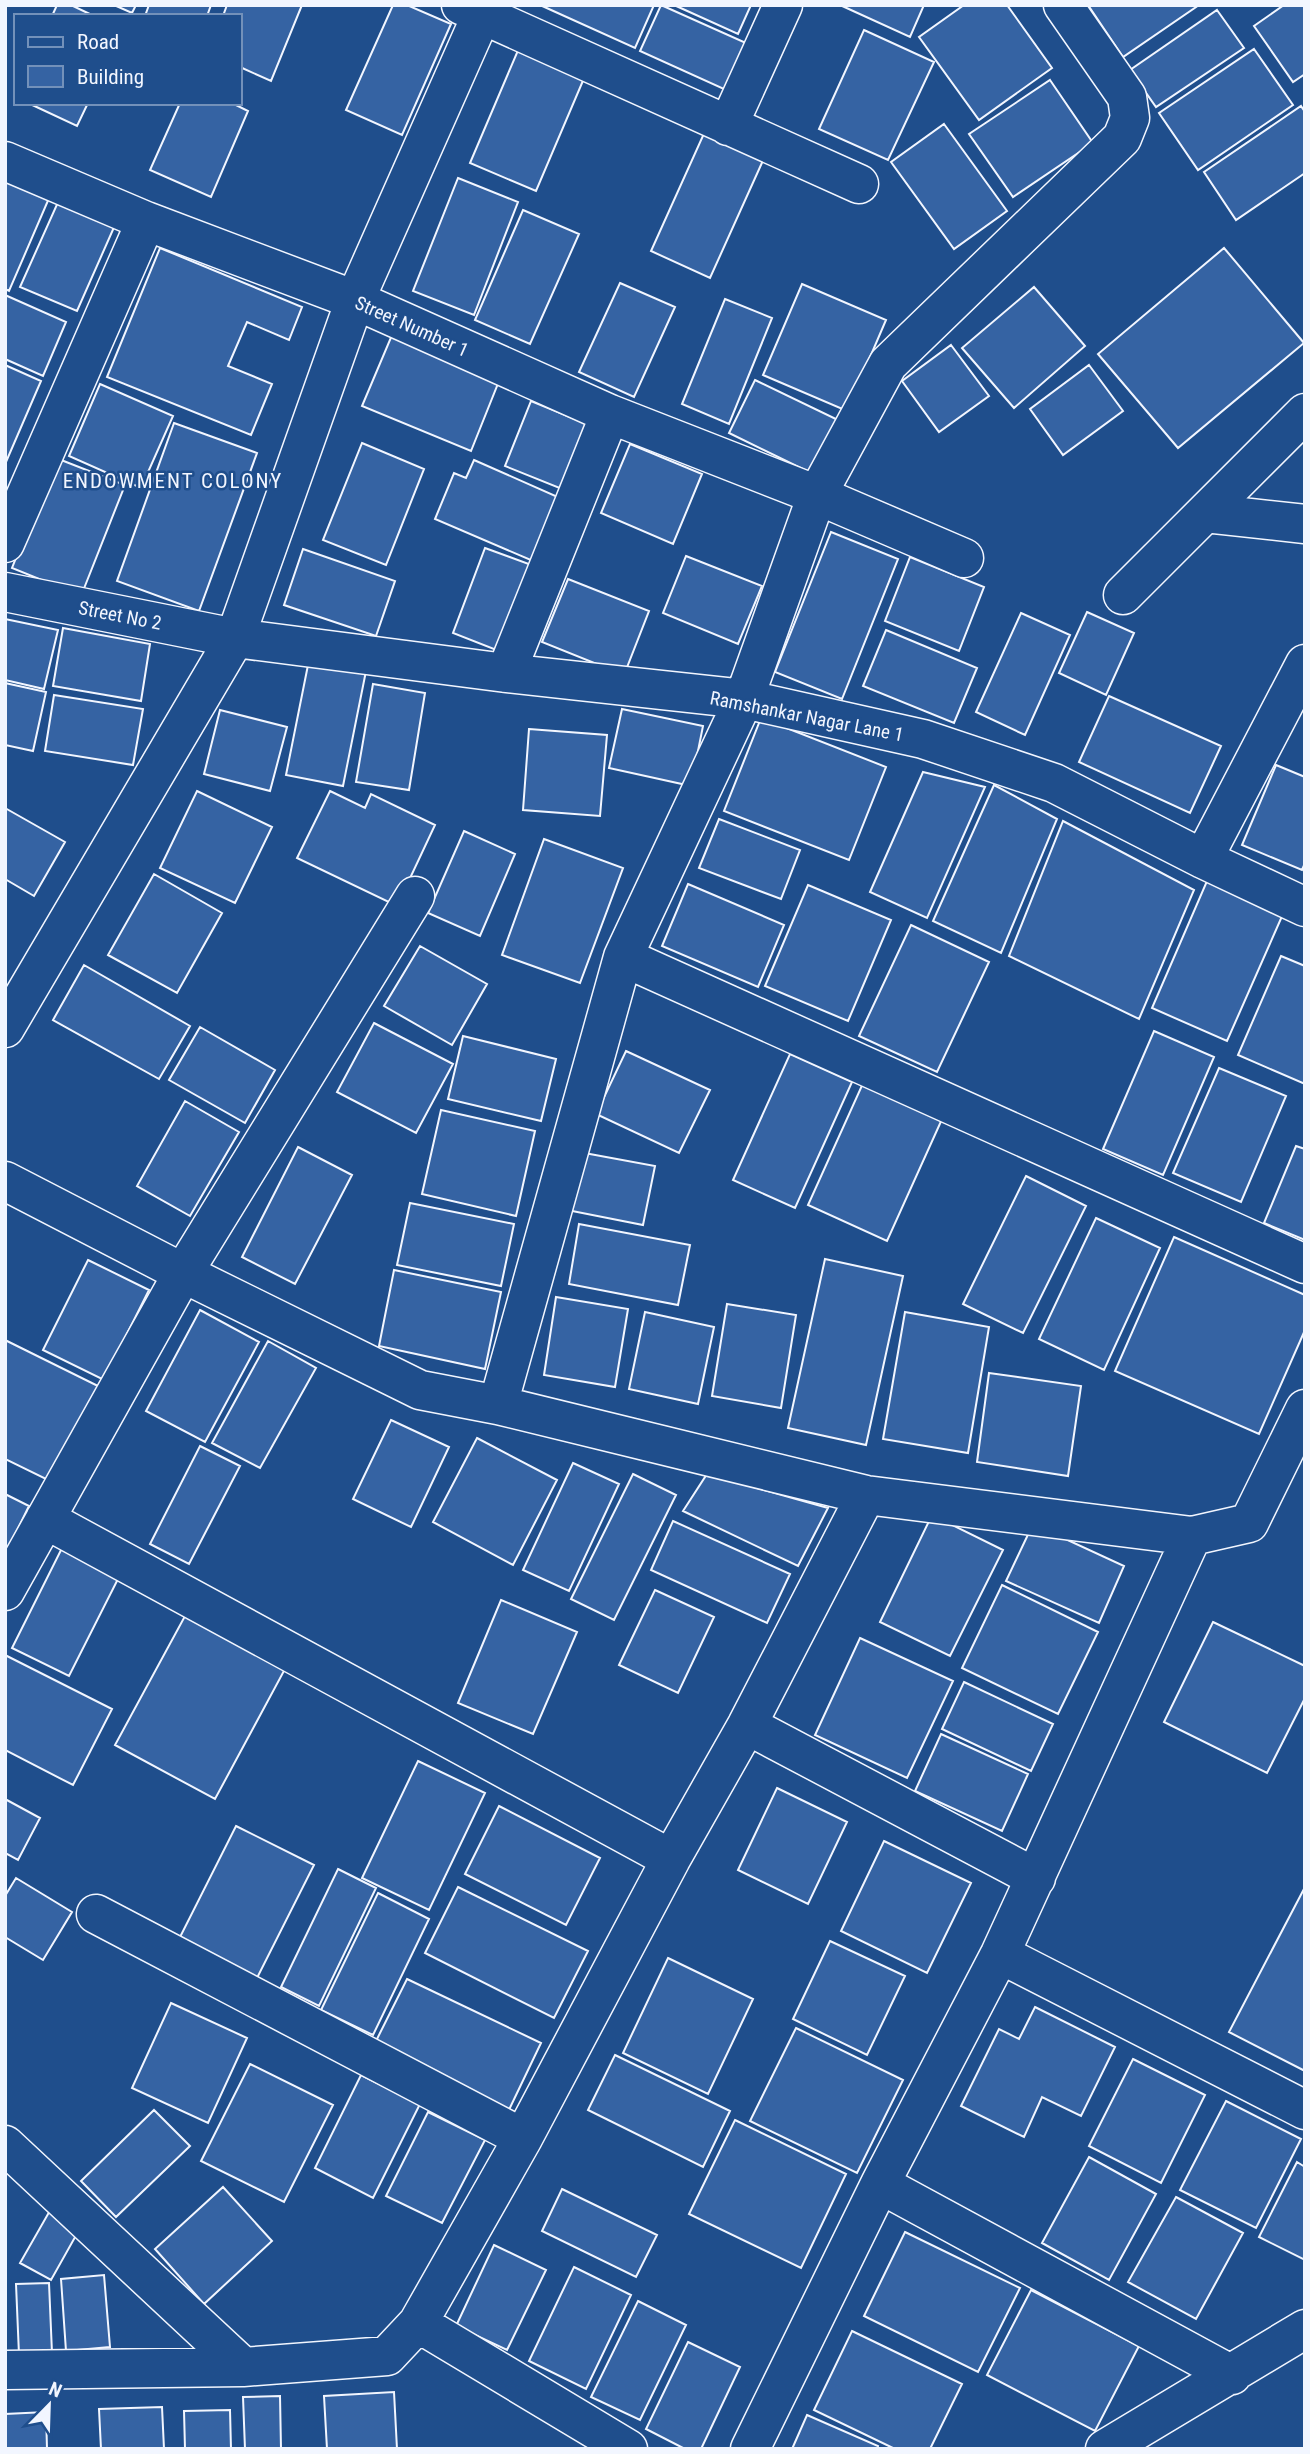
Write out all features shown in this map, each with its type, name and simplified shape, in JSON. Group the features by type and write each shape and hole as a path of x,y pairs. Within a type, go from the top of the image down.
{"street":[{"path":"728,125 783,5"},
{"path":"498,1405 623,957 744,699 817,495 888,365 1122,138 1130,118 1128,97 1063,5"},
{"path":"5,1028 235,638 355,300 476,8 859,184"},
{"name":"Street Number 1","path":"5,161 146,221 355,300 610,414 817,495 964,558"},
{"path":"5,543 146,221"},
{"path":"1123,595 1305,413"},
{"path":"506,673 610,414"},
{"path":"1205,513 1305,524"},
{"name":"Street No 2","path":"5,592 235,638"},
{"name":"Ramshankar Nagar Lane 1","path":"235,638 506,673 744,699 923,739 1054,783 1203,859 1305,907"},
{"path":"1203,859 1305,664"},
{"path":"5,1591 183,1273 415,896"},
{"path":"623,957 1305,1264"},
{"path":"5,1181 183,1273 420,1390 498,1405 866,1495 1192,1536 1249,1523 1305,1409"},
{"path":"5,2370 243,2367 387,2356 418,2323 523,2138 671,1859 747,1725 866,1495"},
{"path":"45,1519 671,1859"},
{"path":"750,2449 880,2184 1000,1954 1192,1536"},
{"path":"747,1725 1036,1878"},
{"path":"96,1914 523,2138"},
{"path":"1000,1954 1305,2110"},
{"path":"5,2145 243,2367"},
{"path":"880,2184 1232,2375"},
{"path":"418,2323 623,2448"},
{"path":"1105,2449 1305,2329"}],"building":[{"path":"57,5 71,5 90,14 53,14"},
{"path":"114,5 136,5 132,13"},
{"path":"149,5 211,5 208,14 146,14"},
{"path":"227,5 302,5 271,81 242,68 242,14 224,14"},
{"path":"393,5 407,5 451,24 402,135 346,110"},
{"path":"540,5 654,5 635,48"},
{"path":"661,5 746,43 726,90 640,51"},
{"path":"674,5 751,5 738,34"},
{"path":"840,5 924,5 910,37"},
{"path":"964,5 1007,5 1052,68 979,120 919,37"},
{"path":"1088,5 1199,5 1123,57"},
{"path":"1284,5 1305,5 1305,74 1293,82 1254,26"},
{"path":"1217,10 1244,48 1156,107 1130,70"},
{"path":"864,30 934,62 888,160 819,129"},
{"path":"519,48 585,76 536,191 470,163"},
{"path":"1254,49 1293,105 1198,170 1159,113"},
{"path":"1050,80 1093,143 1013,197 969,134"},
{"path":"32,105 87,105 77,126"},
{"path":"179,105 236,105 248,111 211,197 150,170"},
{"path":"1301,106 1305,112 1305,173 1236,220 1204,172"},
{"path":"944,124 1007,211 954,249 891,162"},
{"path":"706,129 765,156 710,278 651,251"},
{"path":"5,169 53,189 9,291 5,289"},
{"path":"458,178 518,202 474,315 413,291"},
{"path":"63,191 119,216 77,311 20,287"},
{"path":"523,210 579,234 530,344 475,320"},
{"path":"160,248 302,307 289,340 247,322 228,366 272,384 251,435 107,377"},
{"path":"1224,248 1304,343 1178,448 1098,354"},
{"path":"620,283 675,307 634,397 579,372"},
{"path":"802,284 886,320 847,411 763,375"},
{"path":"1034,287 1085,346 1014,408 962,348"},
{"path":"5,295 66,322 43,376 5,359"},
{"path":"725,299 772,318 729,424 682,404"},
{"path":"392,335 499,381 471,451 362,406"},
{"path":"951,345 989,396 939,432 902,381"},
{"path":"5,365 41,381 6,462 5,461"},
{"path":"1089,365 1123,411 1063,455 1030,409"},
{"path":"755,380 838,420 813,474 729,433"},
{"path":"100,384 173,416 141,488 69,456"},
{"path":"531,401 587,424 562,489 505,466"},
{"path":"174,423 257,453 199,611 117,581"},
{"path":"362,443 424,469 386,565 323,540"},
{"path":"630,444 702,474 673,544 601,513"},
{"path":"56,458 125,485 81,596 12,568"},
{"path":"474,460 560,498 533,561 435,519 454,473 466,478"},
{"path":"831,532 898,559 842,699 775,672"},
{"path":"485,548 537,567 504,653 453,633"},
{"path":"303,549 395,581 376,636 284,605"},
{"path":"686,556 762,586 738,644 663,613"},
{"path":"910,557 984,587 959,651 885,621"},
{"path":"568,579 649,611 624,675 542,642"},
{"path":"1087,612 1134,633 1106,695 1059,673"},
{"path":"1021,613 1070,635 1025,735 976,712"},
{"path":"5,619 58,630 44,689 5,680"},
{"path":"63,628 150,644 141,701 53,686"},
{"path":"886,630 977,668 954,723 863,686"},
{"path":"309,660 366,671 343,786 286,775"},
{"path":"5,683 46,692 33,751 5,745"},
{"path":"373,684 425,693 409,790 356,782"},
{"path":"54,695 143,709 133,765 45,751"},
{"path":"1109,696 1221,746 1190,813 1079,762"},
{"path":"622,709 703,726 691,786 609,768"},
{"path":"220,710 287,727 270,791 204,774"},
{"path":"761,718 886,767 849,860 724,811"},
{"path":"529,729 607,735 600,816 523,810"},
{"path":"1276,765 1305,777 1305,863 1302,870 1242,845"},
{"path":"923,772 985,787 927,918 870,892"},
{"path":"994,785 1057,819 1001,953 933,921"},
{"path":"197,791 272,827 235,903 160,868"},
{"path":"330,791 365,808 371,794 435,825 397,906 297,858"},
{"path":"5,808 65,842 34,896 5,879"},
{"path":"719,819 800,850 781,899 699,868"},
{"path":"1063,821 1194,890 1139,1019 1009,956"},
{"path":"464,831 515,854 480,936 428,913"},
{"path":"544,839 623,868 580,983 502,955"},
{"path":"154,874 222,913 177,993 108,955"},
{"path":"1207,881 1283,914 1227,1041 1152,1008"},
{"path":"688,884 784,925 758,987 662,946"},
{"path":"808,885 891,920 848,1021 765,986"},
{"path":"911,925 989,962 937,1072 859,1036"},
{"path":"420,946 487,984 452,1045 384,1006"},
{"path":"1281,956 1305,966 1305,1084 1238,1055"},
{"path":"84,965 190,1026 159,1079 53,1020"},
{"path":"374,1023 453,1064 416,1133 337,1092"},
{"path":"200,1027 275,1070 245,1123 169,1080"},
{"path":"1154,1031 1214,1057 1163,1175 1103,1149"},
{"path":"463,1036 556,1059 541,1121 448,1099"},
{"path":"626,1051 710,1090 679,1153 596,1114"},
{"path":"790,1054 852,1082 795,1208 733,1180"},
{"path":"1219,1068 1286,1096 1241,1202 1173,1173"},
{"path":"864,1081 943,1117 887,1241 808,1205"},
{"path":"185,1101 239,1132 190,1216 137,1186"},
{"path":"441,1110 535,1131 516,1216 422,1194"},
{"path":"1296,1146 1305,1149 1305,1240 1264,1223"},
{"path":"298,1147 352,1175 295,1284 242,1257"},
{"path":"579,1152 655,1166 643,1225 567,1210"},
{"path":"1026,1176 1086,1206 1023,1333 963,1304"},
{"path":"410,1203 514,1224 501,1286 397,1265"},
{"path":"1096,1218 1160,1248 1104,1370 1039,1339"},
{"path":"579,1224 690,1245 678,1305 569,1284"},
{"path":"1174,1237 1305,1295 1305,1330 1259,1434 1115,1371"},
{"path":"825,1259 903,1276 866,1445 788,1428"},
{"path":"88,1260 149,1290 104,1380 43,1350"},
{"path":"394,1270 501,1292 485,1369 379,1346"},
{"path":"556,1297 628,1309 615,1387 544,1375"},
{"path":"727,1304 796,1315 781,1408 712,1396"},
{"path":"200,1310 259,1342 205,1442 146,1411"},
{"path":"645,1312 714,1327 698,1404 629,1389"},
{"path":"905,1312 989,1327 968,1453 883,1439"},
{"path":"5,1340 98,1386 50,1481 5,1459"},
{"path":"268,1341 316,1368 260,1468 212,1443"},
{"path":"989,1373 1081,1386 1068,1476 977,1462"},
{"path":"391,1420 449,1447 411,1527 353,1499"},
{"path":"477,1438 557,1480 513,1565 433,1522"},
{"path":"200,1446 240,1466 189,1564 150,1544"},
{"path":"573,1463 619,1484 569,1591 523,1570"},
{"path":"633,1474 676,1495 614,1620 571,1599"},
{"path":"707,1474 828,1508 798,1566 683,1511"},
{"path":"5,1494 29,1506 5,1555"},
{"path":"932,1515 1003,1550 950,1656 880,1622"},
{"path":"673,1521 790,1574 767,1623 651,1570"},
{"path":"1033,1524 1124,1566 1099,1623 1006,1581"},
{"path":"62,1548 119,1577 69,1676 12,1648"},
{"path":"1002,1585 1098,1632 1058,1714 962,1668"},
{"path":"655,1590 714,1617 678,1693 619,1665"},
{"path":"501,1600 577,1632 533,1734 458,1703"},
{"path":"185,1616 285,1669 215,1799 115,1745"},
{"path":"1213,1622 1305,1666 1305,1698 1267,1773 1164,1722"},
{"path":"860,1638 953,1681 907,1778 815,1735"},
{"path":"5,1655 112,1709 73,1785 5,1750"},
{"path":"964,1682 1053,1724 1031,1771 942,1729"},
{"path":"941,1734 1028,1774 1002,1831 915,1791"},
{"path":"418,1761 485,1793 429,1910 362,1878"},
{"path":"777,1788 847,1822 808,1904 738,1870"},
{"path":"5,1799 40,1818 18,1860 5,1853"},
{"path":"499,1806 600,1858 566,1925 465,1874"},
{"path":"236,1826 314,1865 256,1980 178,1941"},
{"path":"884,1841 971,1883 927,1973 841,1931"},
{"path":"338,1869 376,1888 319,2006 281,1987"},
{"path":"16,1878 72,1912 43,1960 5,1937 5,1896"},
{"path":"458,1887 588,1951 554,2018 425,1953"},
{"path":"1305,1887 1305,2071 1229,2032"},
{"path":"378,1893 429,1919 373,2035 321,2010"},
{"path":"830,1941 905,1976 867,2055 793,2019"},
{"path":"668,1958 753,1999 708,2094 623,2053"},
{"path":"407,1979 541,2043 506,2116 371,2051"},
{"path":"171,2003 247,2038 208,2123 132,2088"},
{"path":"1035,2007 1115,2047 1081,2116 1042,2097 1024,2137 961,2106 999,2029 1019,2039"},
{"path":"796,2028 903,2080 857,2173 750,2121"},
{"path":"615,2055 730,2111 703,2167 588,2110"},
{"path":"1133,2059 1205,2095 1161,2183 1089,2146"},
{"path":"250,2064 333,2105 284,2202 201,2161"},
{"path":"361,2075 420,2104 373,2198 315,2168"},
{"path":"1226,2101 1301,2139 1256,2228 1180,2190"},
{"path":"154,2110 190,2146 116,2217 81,2181"},
{"path":"428,2112 485,2140 442,2223 386,2196"},
{"path":"735,2120 846,2174 801,2268 689,2214"},
{"path":"1089,2157 1156,2194 1109,2280 1042,2243"},
{"path":"1297,2162 1305,2167 1305,2260 1259,2237"},
{"path":"223,2187 272,2241 204,2304 155,2249"},
{"path":"562,2189 657,2235 636,2277 542,2231"},
{"path":"1176,2197 1243,2233 1196,2319 1128,2282"},
{"path":"52,2207 83,2223 51,2280 20,2263"},
{"path":"905,2232 1020,2288 978,2372 864,2316"},
{"path":"494,2245 546,2270 507,2350 456,2326"},
{"path":"574,2267 631,2295 586,2389 529,2361"},
{"path":"104,2275 110,2347 66,2351 61,2279"},
{"path":"49,2283 52,2353 19,2355 16,2284"},
{"path":"1031,2290 1139,2346 1095,2431 987,2375"},
{"path":"638,2301 686,2325 640,2420 591,2397"},
{"path":"852,2331 962,2384 930,2449 895,2449 814,2410"},
{"path":"688,2342 740,2367 701,2449 685,2449 646,2429"},
{"path":"394,2392 397,2449 327,2449 324,2396"},
{"path":"280,2396 281,2449 245,2449 243,2397"},
{"path":"162,2407 164,2449 101,2449 99,2409"},
{"path":"230,2410 231,2449 185,2449 184,2411"},
{"path":"46,2412 47,2449 5,2449 5,2414"},
{"path":"807,2415 878,2446 877,2449 792,2449"}],"district":[{"name":"ENDOWMENT COLONY","path":"173,481"}]}
